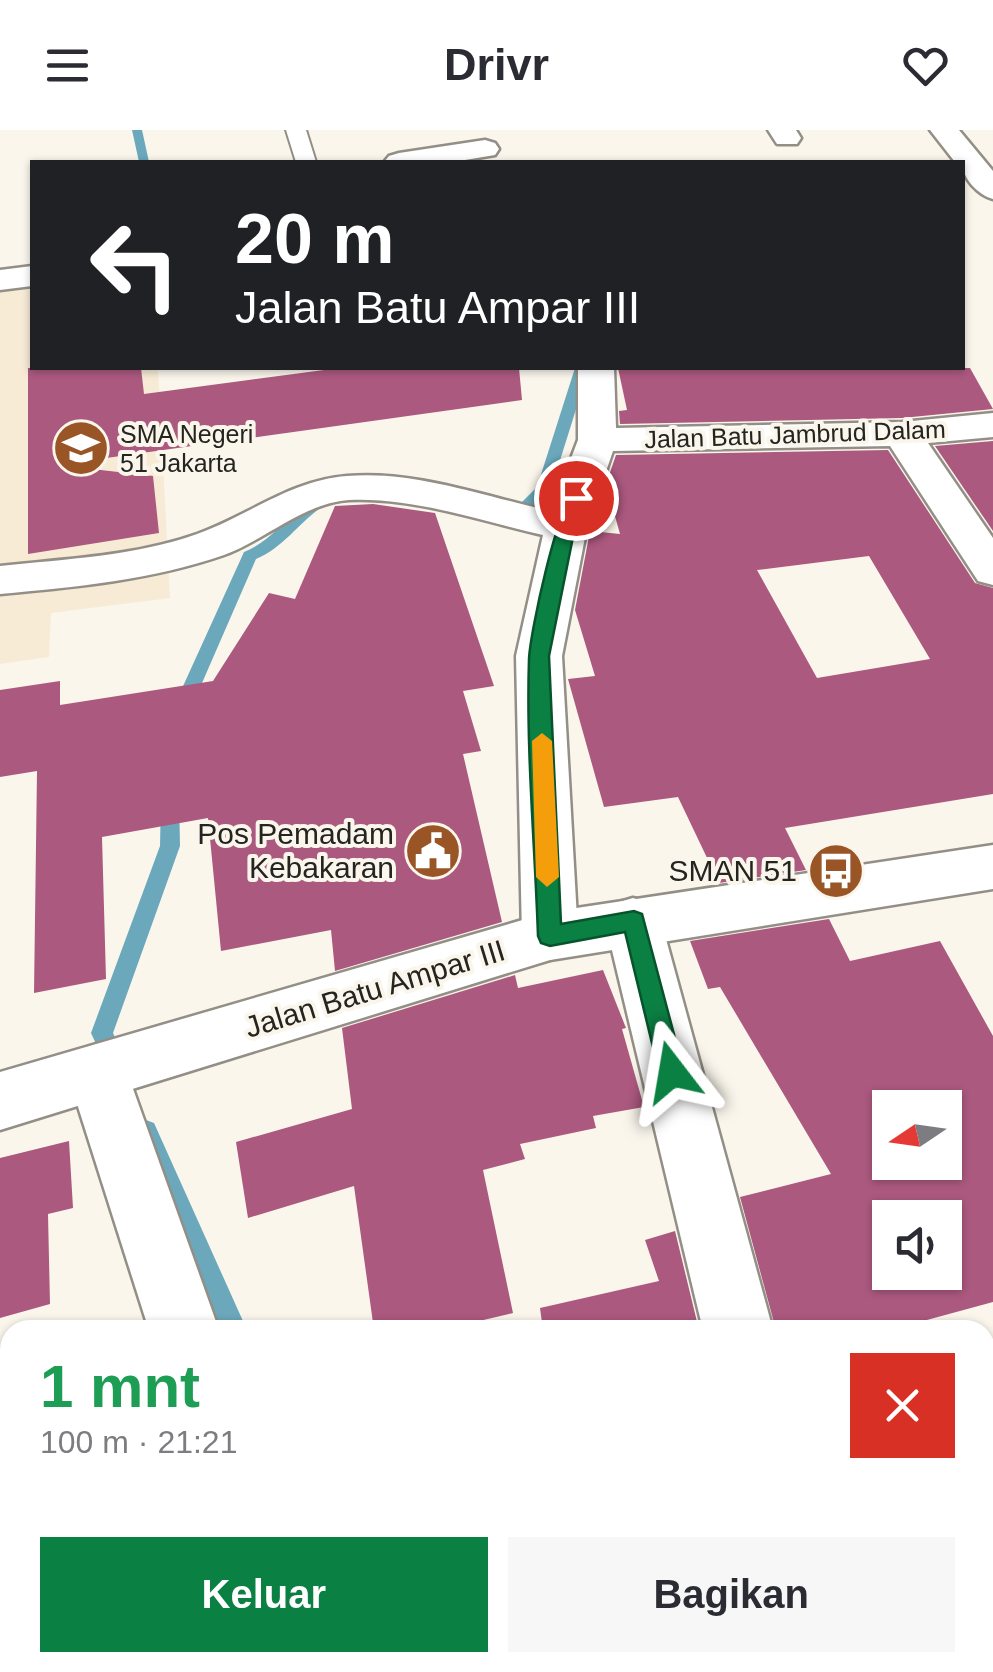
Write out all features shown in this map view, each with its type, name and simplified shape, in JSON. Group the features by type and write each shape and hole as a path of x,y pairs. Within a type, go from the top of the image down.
{"street":[{"path":"944,130 961,160"},
{"path":"410,160 485,147"},
{"path":"965,167 988,208"},
{"path":"0,280 30,276"},
{"path":"550,936 533,520 597,440 596,370"},
{"name":"Jalan Batu Jambrud Dalam","path":"597,440 902,434 993,425"},
{"path":"902,434 993,571"},
{"path":"0,580 171,558 215,544 306,498 347,488 388,491 533,520"},
{"name":"Jalan Batu Ampar III","path":"0,1101 550,936 993,867"},
{"path":"634,921 735,1320"},
{"path":"102,1071 181,1320"}],"lane":[{"path":"296,130 305,160"}],"shaded area":[{"name":"SMA Negeri 51 Jakarta","path":"30,283 30,370 158,370 170,598 51,613 49,657 0,664 0,286"}],"building":[{"path":"28,368 141,370 144,394 324,370 519,370 522,400 92,460 92,469 153,476 159,533 28,554"},
{"path":"965,368 970,368 993,409 902,418 620,424 619,411 627,410 618,370"},
{"path":"993,441 993,531 935,446"},
{"path":"888,450 975,583 993,588 993,794 785,828 806,870 719,883 678,797 604,807 568,679 595,676 575,610 590,531 620,534 606,484 616,455","holes":["869,556 930,659 817,678 757,570"]},
{"path":"373,504 435,513 494,686 463,691 481,751 463,754 502,922 335,971 331,930 221,951 208,818 102,837 106,979 34,993 37,771 0,777 0,690 60,681 60,705 213,681 269,593 295,599 335,506"},
{"path":"829,919 850,961 940,941 993,1036 993,1302 927,1320 773,1320 740,1197 831,1174 720,987 708,989 690,941"},
{"path":"603,970 626,1028 622,1029 644,1107 593,1116 596,1128 520,1144 525,1159 483,1170 513,1313 483,1320 373,1320 354,1186 248,1218 236,1142 352,1109 342,1028 515,975 518,988"},
{"path":"69,1141 73,1208 48,1214 50,1304 0,1318 0,1158"},
{"path":"675,1231 697,1320 542,1320 540,1308 659,1281 645,1240"}],"waterway":[{"path":"137,130 144,160"},
{"path":"506,518 513,519 544,489 581,370"},
{"path":"183,706 250,556 273,544 305,512 325,499"},
{"path":"116,1063 102,1033 170,846 170,797"},
{"path":"146,1131 230,1320"}],"slow traffic":[{"path":"542,741 547,877"}],"place":[{"name":"SMA Negeri 51 Jakarta","path":"81,448"},
{"name":"Pos Pemadam Kebakaran","path":"433,851"},
{"name":"SMAN 51","path":"836,871"}],"route":[{"path":"576,498 566,527 539,656 550,936 634,921 672,1072"}]}
